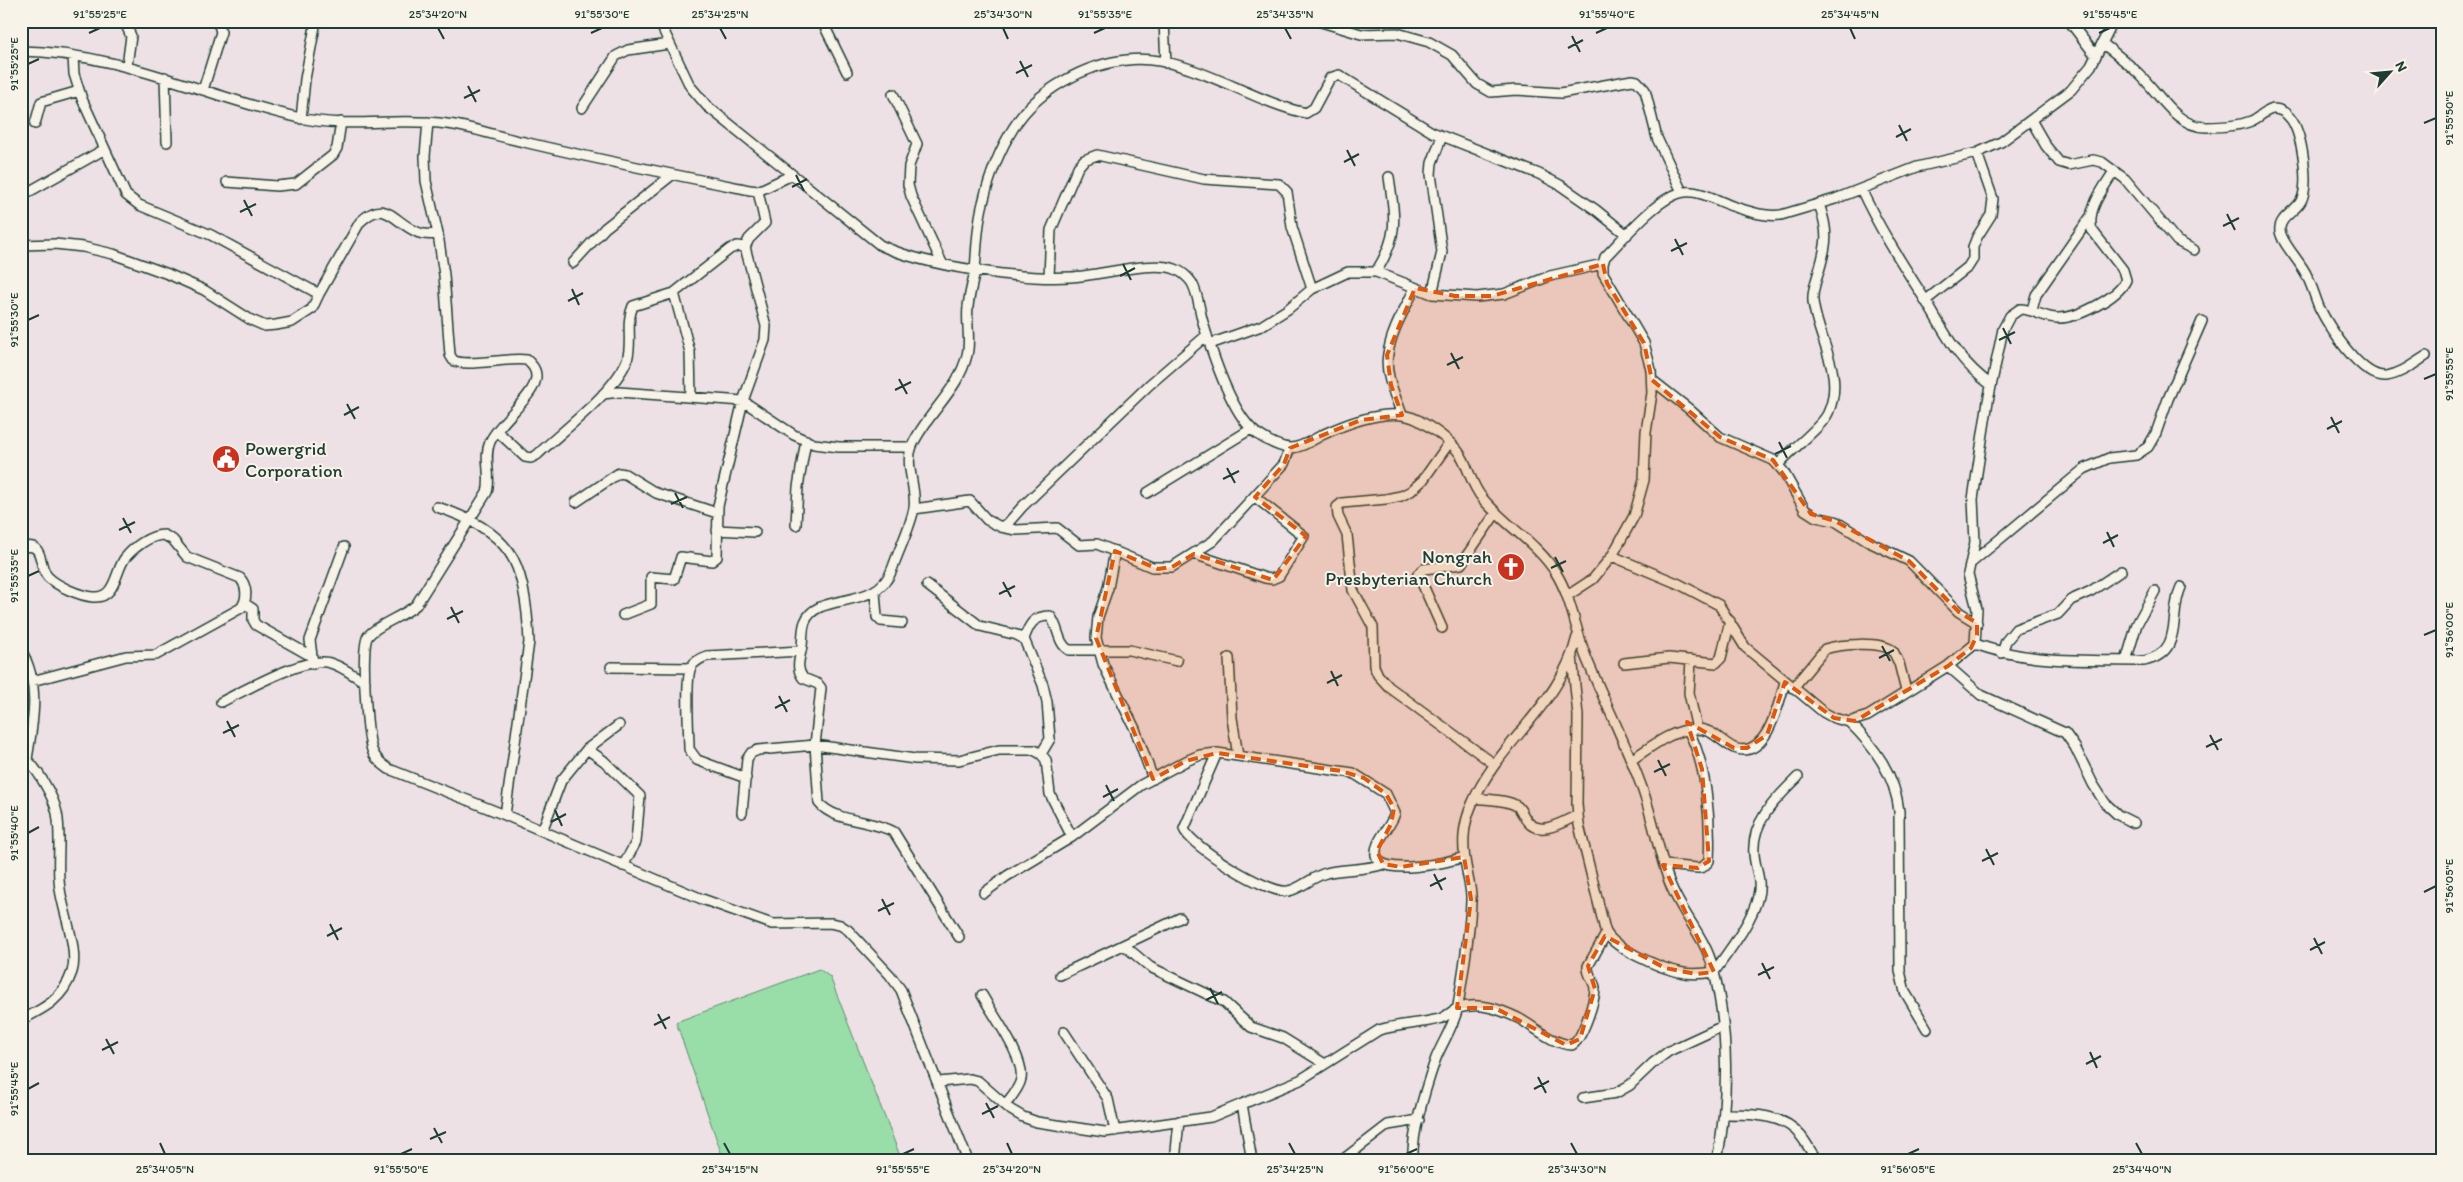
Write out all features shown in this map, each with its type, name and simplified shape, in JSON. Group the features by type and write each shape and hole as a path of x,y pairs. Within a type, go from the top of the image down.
{"street":[{"path":"124,21 131,36 126,66"},
{"path":"204,90 221,32 219,26 214,21"},
{"path":"301,118 305,79 316,21"},
{"path":"822,21 847,72"},
{"path":"1164,21 1166,63"},
{"path":"1318,21 1360,34 1397,33 1429,42 1452,55 1477,84 1491,92 1516,90 1561,93 1632,80 1637,81 1645,90 1657,138 1682,192"},
{"path":"2069,21 2096,56"},
{"path":"1567,596 1593,579 1612,556 1634,516 1642,492 1652,380 1644,343 1607,283 1602,264 1606,257 1660,204 1682,192 1691,192 1756,214 1772,216 1819,204 1934,161 1977,153 2001,142 2071,90 2088,72 2113,21"},
{"path":"659,22 695,93 707,106 880,245 899,254 942,263 1049,278 1092,276 1154,267 1175,269 1186,276 1192,284 1226,388 1251,429 1276,445 1290,448 1299,447 1333,430 1361,420 1402,415 1413,418 1449,443 1463,459 1474,488 1496,513 1550,564 1567,596 1578,636 1632,760 1644,793 1673,893 1706,950 1714,972 1723,1026 1725,1114 1717,1161"},
{"path":"2102,43 2140,74 2174,113 2190,124 2206,127 2248,122 2270,109 2276,108 2288,115 2295,123 2301,139 2304,192 2301,202 2279,228 2282,237 2306,272 2325,318 2349,352 2358,362 2374,373 2383,376 2396,374 2426,356"},
{"path":"582,108 616,56 628,50 669,44"},
{"path":"21,51 73,56 126,66 301,118 341,122 428,122 462,127 672,175 758,191 792,174"},
{"path":"73,56 74,74 79,91 126,196 139,205 211,235 318,294"},
{"path":"958,937 894,832 882,826 834,813 824,809 819,803 814,745 821,688 818,684 803,678 800,674 798,662 804,624 809,615 818,608 875,592 886,583 891,573 914,508 910,467 912,447 966,362 968,352 968,308 975,269 978,228 988,184 1014,127 1029,108 1049,92 1096,67 1128,59 1166,63 1213,78 1253,96 1306,113 1314,108 1330,78 1339,76 1442,136 1525,168 1560,185 1627,236"},
{"path":"165,77 166,142"},
{"path":"35,124 41,102 79,91"},
{"path":"893,94 917,144 907,174 911,196 942,263"},
{"path":"2031,120 2046,146 2060,162 2069,165 2093,160 2102,162 2114,170 2138,194 2177,241 2194,250"},
{"path":"227,182 287,186 296,184 333,155 337,148 341,122"},
{"path":"428,122 425,156 426,181 438,234 444,275 450,355 453,360 463,364 502,358 527,360 535,369 537,378 531,390 490,441 487,492 468,519 416,605 406,614 368,637 364,646 365,682 372,749 380,762 389,769 505,815 702,899 772,924 830,923 848,930 890,975 901,990 939,1082 968,1161"},
{"path":"1432,294 1442,252 1431,174 1432,163 1442,136"},
{"path":"23,195 105,149"},
{"path":"1925,301 1968,267 1972,259 1973,247 1991,215 1993,199 1977,153"},
{"path":"1049,278 1049,239 1056,214 1078,167 1084,160 1096,156 1204,179 1279,184 1287,192 1292,227 1312,288"},
{"path":"2032,310 2036,296 2091,216 2114,170"},
{"path":"574,264 605,228 672,175"},
{"path":"1376,272 1393,239 1395,217 1389,177"},
{"path":"1861,189 1882,233 1963,361 1991,385"},
{"path":"623,615 651,604 651,577 674,579 681,558 715,560 717,513 743,401 765,340 766,326 745,246 749,239 765,223 758,191"},
{"path":"1778,465 1796,445 1825,419 1833,394 1834,373 1820,331 1814,303 1814,286 1827,235 1819,204"},
{"path":"21,245 64,245 113,254 168,274 204,290 251,320 266,326 292,322 307,313 316,303 318,294 360,222 369,214 377,210 386,212 415,232 425,235 438,234"},
{"path":"1849,722 1868,716 1948,666 1976,644 1977,609 1968,574 1975,542 1974,484 2003,329 2010,316 2020,309 2032,310 2043,316 2059,318 2082,312 2104,301 2124,286 2125,276 2092,230 2091,216"},
{"path":"497,431 525,457 531,458 604,394 627,358 628,326 633,306 674,293 730,249 737,246 745,246"},
{"path":"1001,528 1149,385 1209,340 1261,326 1276,317 1312,288 1348,272 1376,272 1432,294 1492,296 1504,294 1550,276 1602,264"},
{"path":"1402,415 1391,385 1387,355 1399,321 1415,288"},
{"path":"674,293 690,352 691,397"},
{"path":"1971,563 2084,469 2110,458 2136,455 2148,447 2202,321"},
{"path":"1652,380 1689,409 1720,437 1768,456 1778,465 1805,510 1816,517 1835,521 1867,541 1909,561 1959,612 1977,623"},
{"path":"604,394 619,392 743,401 814,444 839,447 912,447"},
{"path":"1147,493 1251,429"},
{"path":"796,525 798,487 806,440"},
{"path":"1449,443 1418,487 1401,496 1342,503 1337,507 1338,516 1347,535 1353,590 1373,627 1372,655 1378,675 1389,687 1494,764"},
{"path":"914,508 970,501 977,506 987,520 1001,528 1016,530 1057,528 1075,543 1084,546 1098,544 1158,569 1172,567 1213,540 1284,464 1290,448"},
{"path":"576,502 619,473 625,474 656,493 717,513"},
{"path":"1194,554 1265,578 1272,579 1278,576 1304,536 1255,497"},
{"path":"437,507 468,519 498,541 509,552 517,569 528,621 528,663 505,815"},
{"path":"1442,628 1418,574 1424,569 1460,564 1496,513"},
{"path":"717,530 756,532"},
{"path":"21,548 29,546 38,551 46,575 54,582 94,597 107,593 112,587 124,559 137,546 153,537 164,535 173,540 187,557 240,578 244,583 244,603"},
{"path":"312,660 310,640 344,547"},
{"path":"1115,551 1108,588 1096,629 1098,650 1135,729 1152,779"},
{"path":"1612,556 1679,584 1719,605 1745,647 1823,712 1834,718 1849,722 1875,749 1895,787 1900,811 1900,971 1905,992 1927,1029"},
{"path":"2002,653 2016,629 2058,614 2071,600 2091,591 2121,571"},
{"path":"927,585 980,626 1017,635 1024,639 1043,685 1047,702 1050,739 1041,754"},
{"path":"1976,644 2002,653 2044,660 2126,661 2153,659 2168,645 2174,632 2174,605 2181,587"},
{"path":"2126,661 2136,624 2154,591"},
{"path":"875,592 877,617 881,622 902,623"},
{"path":"244,603 253,609 253,620 256,625 312,660 332,663 365,682"},
{"path":"32,680 126,656 156,656 227,616 244,603"},
{"path":"1024,639 1033,620 1050,616 1064,647 1069,650 1129,650 1177,661"},
{"path":"1624,663 1652,659 1712,664 1719,661 1730,621"},
{"path":"1413,1161 1413,1139 1436,1058 1457,1008 1471,899 1464,857 1463,834 1475,798 1494,764 1549,698 1572,656 1578,636"},
{"path":"1632,760 1666,738 1692,730 1711,733 1734,748 1741,749 1755,744 1767,735 1789,685 1825,649 1852,645 1882,647 1893,651 1899,663 1906,691"},
{"path":"21,650 32,680 35,709 24,758 38,771 57,812 59,888 74,956 72,970 65,989 51,1005 21,1020"},
{"path":"746,778 697,760 689,749 688,681 691,668 698,660 707,656 801,651"},
{"path":"1572,656 1578,716 1576,779 1578,816 1606,934 1615,943 1665,968 1696,974 1714,972"},
{"path":"1229,658 1232,718 1238,756"},
{"path":"221,702 278,674 312,660"},
{"path":"1664,865 1698,868 1704,867 1709,861 1702,769 1692,730 1689,693 1691,661"},
{"path":"1948,666 1981,695 2065,733 2076,747 2093,784 2105,803 2118,815 2134,823"},
{"path":"611,667 691,668"},
{"path":"542,831 556,790 587,750 619,725"},
{"path":"742,813 747,759 751,753 758,750 814,745 915,759 959,760 999,750 1034,750 1046,760 1050,794 1072,837"},
{"path":"587,750 604,761 640,796 636,842 623,866"},
{"path":"1217,753 1184,828 1187,834 1213,856 1260,883 1281,891 1288,891 1325,873 1366,869 1383,864 1401,867 1442,863 1464,857"},
{"path":"984,894 1007,876 1072,837 1152,779 1186,760 1217,753 1353,773 1376,786 1386,794 1395,812 1376,850 1378,859 1383,864"},
{"path":"1714,972 1756,907 1760,881 1754,854 1757,830 1768,807 1798,777"},
{"path":"1475,798 1512,804 1519,807 1526,820 1535,827 1550,827 1578,816"},
{"path":"1060,975 1126,946 1180,918"},
{"path":"939,1082 970,1079 978,1081 1005,1105 1023,1117 1037,1122 1105,1132 1211,1117 1300,1080 1379,1030 1440,1018 1457,1008 1471,1006 1495,1008 1519,1019 1558,1042 1572,1045 1580,1040 1595,989 1588,972 1588,966 1606,934"},
{"path":"1126,946 1150,967 1224,1002 1251,1027 1283,1038 1325,1064"},
{"path":"982,996 1017,1057 1022,1071 1018,1088 1005,1105"},
{"path":"1583,1098 1616,1093 1630,1085 1652,1063 1669,1051 1723,1026"},
{"path":"1064,1032 1108,1099 1115,1131"},
{"path":"1242,1104 1252,1161"},
{"path":"1725,1114 1757,1114 1770,1117 1788,1125 1802,1136 1818,1161"},
{"path":"1341,1161 1388,1124 1419,1120"},
{"path":"1176,1161 1179,1121"}],"highlighted area":[{"path":"1603,264 1607,283 1644,343 1652,380 1720,437 1773,460 1811,514 1835,521 1909,561 1959,612 1977,623 1977,635 1971,648 1948,666 1855,721 1834,718 1785,682 1767,735 1747,748 1734,748 1687,722 1702,769 1709,861 1698,868 1663,865 1714,972 1696,974 1665,968 1605,936 1588,966 1595,989 1580,1039 1566,1045 1495,1008 1457,1008 1471,899 1464,857 1401,867 1383,864 1377,851 1391,824 1394,808 1386,794 1364,778 1341,771 1217,753 1186,761 1153,779 1096,638 1115,551 1158,569 1172,567 1194,554 1273,580 1306,536 1255,497 1284,464 1290,448 1361,420 1402,415 1391,385 1387,355 1415,288 1455,296 1492,296"}],"green space":[{"path":"819,969 830,977 902,1161 724,1161 676,1022"}],"place":[{"name":"Powergrid Corporation","path":"226,459"},
{"name":"Nongrah Presbyterian Church","path":"1511,567"}]}
